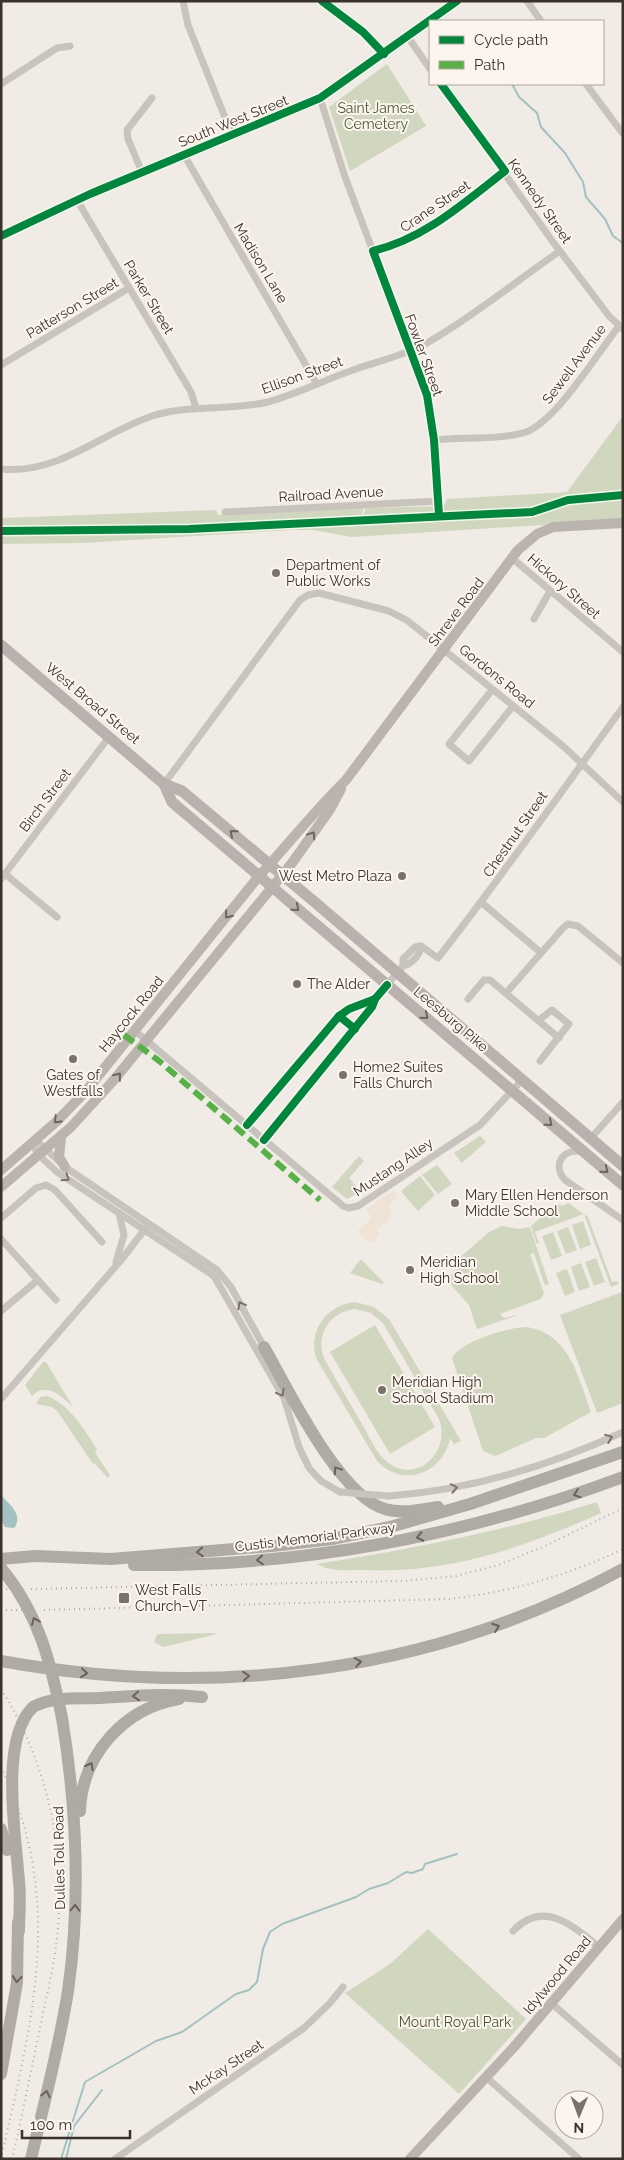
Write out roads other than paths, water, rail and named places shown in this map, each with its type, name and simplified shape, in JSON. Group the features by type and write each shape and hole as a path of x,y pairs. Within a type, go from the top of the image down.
{"highway":[{"path":"264,1347 337,1471 353,1490 368,1502 384,1509 396,1511 431,1508 492,1498"},
{"path":"584,1465 623,1448"},
{"path":"1,1559 35,1556 111,1559 311,1542 377,1530 492,1498 623,1452"},
{"name":"Custis Memorial Parkway","path":"1,1559 65,1564 182,1564 269,1560 326,1553 416,1538 497,1519 623,1477"},
{"name":"Dulles Toll Road","path":"1,1568 19,1591 35,1620 47,1655 62,1718 73,1800 76,1865 74,1934 67,1994 31,2159"},
{"path":"1,1660 85,1673 151,1678 226,1678 310,1670 378,1659 450,1642 515,1620 580,1592 623,1569"},
{"path":"580,1592 623,1579"},
{"path":"1,2074 16,1990 19,1931 19,1881 2,1772 6,1742 18,1720 34,1707 63,1699 167,1693 202,1697 168,1701 145,1710 122,1725 102,1746 87,1772 83,1784 80,1810 81,1835 76,1865"},
{"path":"1,1829 13,1879 19,1931"}],"main road":[{"name":"South West Street","path":"431,20 457,1"},
{"name":"South West Street","path":"1,236 77,200 320,98 429,22"},
{"name":"Shreve Road","path":"271,887 327,813 346,780 512,558 530,539 553,527 623,523"},
{"name":"West Broad Street","path":"1,645 164,784 182,791 270,864"},
{"name":"Shreve Road","path":"270,864 325,800 346,780"},
{"name":"West Broad Street","path":"164,784 172,802 259,876"},
{"name":"Leesburg Pike","path":"270,864 400,969 523,1080 623,1166"},
{"name":"Haycock Road","path":"1,1170 34,1142 86,1091 270,864"},
{"name":"Leesburg Pike","path":"259,876 623,1185"},
{"name":"Haycock Road","path":"1,1187 61,1137 98,1099 271,887"},
{"path":"61,1137 58,1149 65,1167"},
{"name":"Idylwood Road","path":"410,2159 486,2077 623,1919"}],"street":[{"path":"183,1 188,25 232,135"},
{"path":"322,1 363,32 384,54"},
{"path":"527,1 540,20"},
{"path":"408,37 429,68"},
{"path":"1,84 57,48 70,46"},
{"name":"Kennedy Street","path":"442,85 560,251 621,328"},
{"path":"587,85 623,134"},
{"path":"142,172 128,139 127,130 152,98"},
{"name":"Fowler Street","path":"320,98 345,177 428,395 439,501"},
{"name":"Madison Lane","path":"184,155 317,384"},
{"name":"Crane Street","path":"373,251 390,247 417,235 505,172"},
{"name":"Parker Street","path":"77,200 191,392 196,408"},
{"name":"Ellison Street","path":"1,469 45,466 138,421 155,415 196,408 231,407 266,402 411,350 440,335 560,251"},
{"name":"Patterson Street","path":"1,365 129,288"},
{"name":"Sewell Avenue","path":"434,440 516,434 534,428 553,413 621,328"},
{"name":"Railroad Avenue","path":"225,512 439,501"},
{"name":"Hickory Street","path":"512,558 623,652"},
{"path":"534,619 550,591"},
{"name":"Gordons Road","path":"164,784 288,616 308,595 319,593 389,611 408,621 563,746 623,802"},
{"path":"492,690 448,744 463,756 470,761 513,706"},
{"name":"Chestnut Street","path":"400,969 403,960 415,947 421,946 438,958 481,902 623,706"},
{"name":"Birch Street","path":"3,876 109,737"},
{"path":"3,876 56,917"},
{"path":"481,902 540,952"},
{"path":"506,992 540,952 568,924 574,924 623,963"},
{"path":"264,1140 355,1029 372,1007 375,999 400,969"},
{"path":"468,999 487,979 506,992 560,1038"},
{"path":"247,1125 339,1016 349,1009 375,999"},
{"path":"539,1020 552,1010 568,1021 568,1028 540,1061"},
{"path":"339,1016 355,1029"},
{"name":"Mustang Alley","path":"134,1030 343,1206 354,1208 480,1125 523,1080"},
{"path":"591,1138 623,1102"},
{"path":"34,1142 57,1172 119,1212 147,1226 217,1270 231,1288 264,1347"},
{"path":"588,1155 577,1151 565,1154 558,1163 560,1174 623,1220"},
{"path":"42,1153 65,1167 208,1270 220,1284 284,1398 302,1454 309,1468 321,1480 340,1492 389,1496 442,1491 483,1482 535,1466 623,1432"},
{"path":"1,1218 36,1188 46,1185 55,1190 102,1242"},
{"path":"113,1269 122,1246 124,1234 119,1212"},
{"path":"1,1399 113,1269 147,1226"},
{"path":"1,1238 56,1300"},
{"path":"1,1311 38,1280"},
{"path":"513,1931 532,1916 546,1916 564,1921 598,1947"},
{"name":"McKay Street","path":"115,2159 125,2156 304,2028 330,2004 343,1987"},
{"path":"551,2003 623,2065"},
{"path":"486,2077 579,2159"}],"water":[{"path":"1,1495 16,1514 17,1523 14,1528 5,1527 1,1520"}],"waterway":[{"path":"513,85 519,97 537,113 541,127 565,153 583,182 586,197 605,219 613,236 623,243"},
{"path":"61,2159 85,2082 156,2041 182,2032 236,1994 249,1990 257,1982 263,1949 270,1932 282,1924 356,1897 369,1889 388,1883 406,1872 412,1873 423,1869 425,1864 457,1854"},
{"path":"1,1907 1,1974"},
{"path":"66,2159 74,2126 102,2090"}],"railway":[{"path":"31,1589 402,1581 456,1576 498,1565 543,1547 623,1508"},
{"path":"44,1610 449,1599 494,1592 538,1582 602,1559 623,1549"},
{"path":"1,1589 15,1589"},
{"path":"1,1610 25,1610"},
{"path":"1,1689 17,1716 41,1774 55,1834 59,1897 57,1941 53,1968 12,2159"},
{"path":"1,1767 21,1816 33,1865 38,1913 37,1961 32,2010 1,2158"}],"place":[{"name":"Department of Public Works","path":"276,573"},
{"name":"West Metro Plaza","path":"402,876"},
{"name":"The Alder","path":"297,984"},
{"name":"Gates of Westfalls","path":"73,1059"},
{"name":"Home2 Suites Falls Church","path":"343,1075"},
{"name":"Mary Ellen Henderson Middle School","path":"455,1203"},
{"name":"Meridian High School","path":"410,1270"},
{"name":"Meridian High School Stadium","path":"382,1390"},
{"name":"West Falls Church–VT","path":"124,1598"}],"park label":[{"name":"Saint James Cemetery","path":"376,116"},
{"name":"Mount Royal Park","path":"455,2022"}]}
